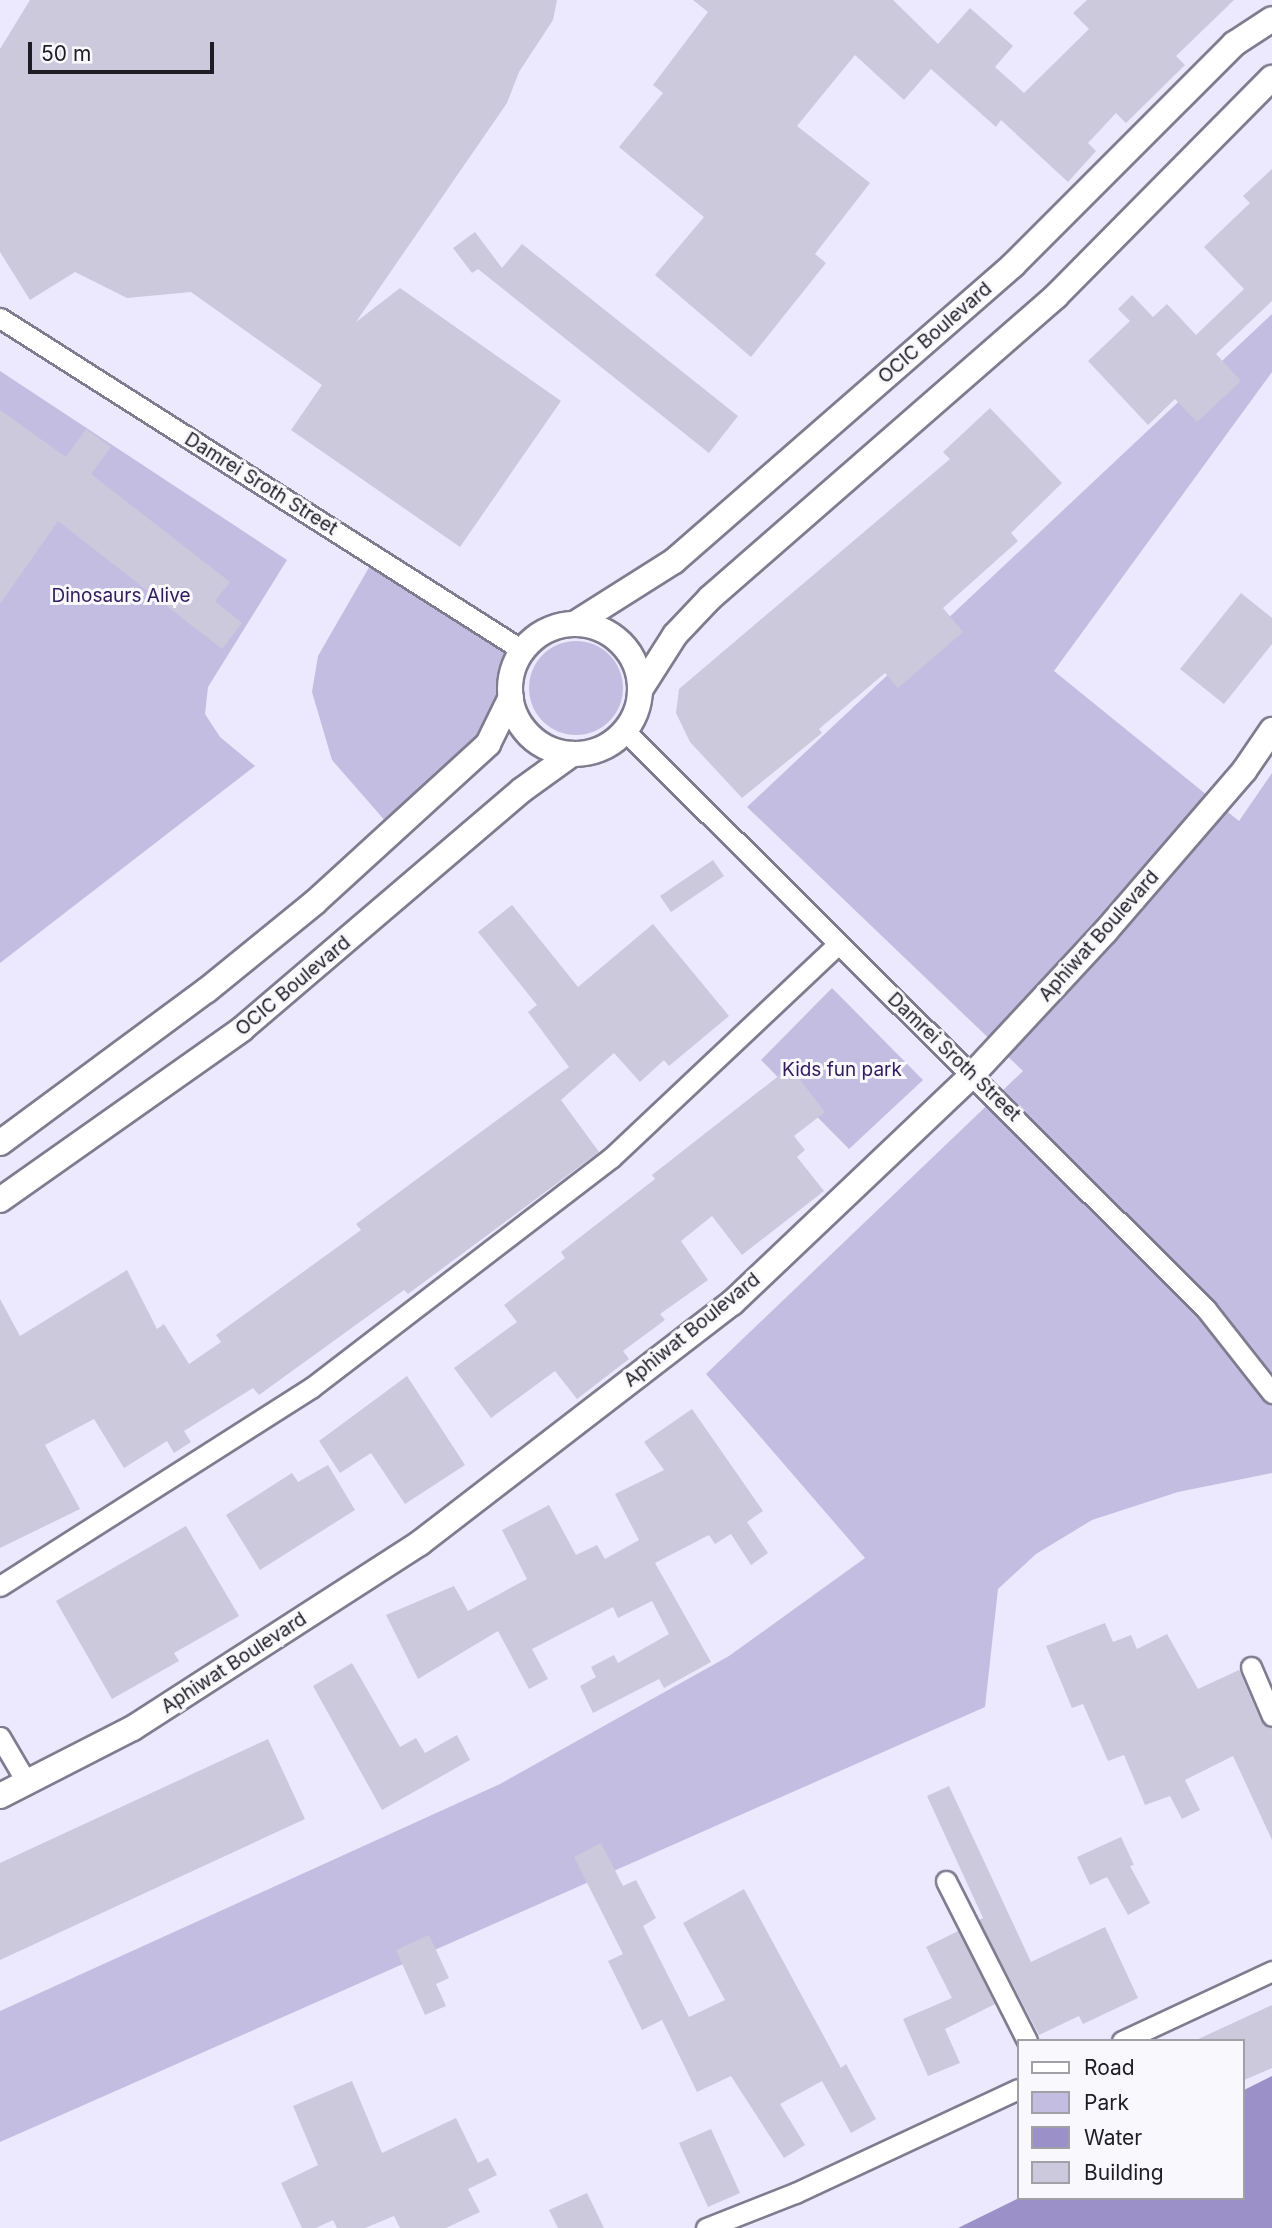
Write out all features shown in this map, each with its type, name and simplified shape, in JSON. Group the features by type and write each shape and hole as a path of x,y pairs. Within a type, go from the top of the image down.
{"street":[{"name":"OCIC Boulevard","path":"576,623 674,561 1013,265 1234,44 1272,19"},
{"path":"640,690 636,665 622,643 601,629 576,623 537,636 522,650 512,672 511,697 517,718 531,736 550,748 572,754 592,752 625,731 640,690 675,635 710,598 1056,296 1272,78"},
{"name":"Damrei Sroth Street","path":"0,318 522,650"},
{"path":"0,1143 207,990 314,903 488,744 511,697"},
{"name":"Aphiwat Boulevard","path":"0,1796 134,1728 420,1542 732,1303 973,1073 1105,932 1244,771 1272,730"},
{"name":"Damrei Sroth Street","path":"625,731 838,944 973,1073 1206,1308 1272,1393"},
{"name":"OCIC Boulevard","path":"0,1200 242,1029 522,790 572,754"},
{"path":"0,1586 311,1388 611,1158 838,944"},
{"path":"1251,1667 1272,1716"},
{"path":"0,1737 27,1783"},
{"path":"946,1881 1026,2039"},
{"path":"1126,2039 1272,1971"},
{"path":"706,2228 795,2193 1016,2090"}],"green space":[{"path":"1272,314 1272,372 1054,671 1239,821 1272,773 1272,1473 1178,1492 1092,1520 1036,1554 998,1589 985,1707 0,2142 0,2011 500,1784 729,1656 865,1558 706,1374 1023,1071 747,807"},
{"name":"Dinosaurs Alive","path":"0,371 287,560 208,687 205,714 220,737 255,766 0,963"},
{"path":"375,557 522,650 512,672 511,697 488,744 394,831 332,760 312,692 318,656"},
{"path":"576,641 594,645 609,655 619,670 623,688 619,706 609,721 594,731 576,735 558,731 543,721 533,706 529,688 533,670 543,655 558,645"},
{"name":"Kids fun park","path":"832,988 923,1080 849,1149 761,1060"}],"water":[{"path":"1272,2076 1272,2228 958,2228 1016,2199 1244,2200 1244,2090"}],"building":[{"path":"30,0 557,0 553,20 519,72 507,103 356,322 400,288 561,401 460,547 291,430 322,385 191,292 127,298 75,272 30,300 0,252 0,49"},
{"path":"693,0 893,0 938,44 970,8 1013,46 995,67 1024,93 1089,29 1073,13 1087,0 1234,0 1176,56 1185,65 1126,123 1116,113 1088,143 1096,151 1068,182 1001,120 996,127 931,69 904,100 855,55 797,126 870,183 815,254 826,263 751,357 655,275 704,217 619,147 663,93 653,85 708,12"},
{"path":"1272,169 1272,301 1216,354 1241,381 1197,422 1175,399 1148,425 1088,361 1130,321 1118,309 1132,295 1153,317 1167,304 1196,335 1244,289 1204,247 1250,203 1243,196"},
{"path":"475,232 502,268 522,244 738,416 709,453 478,269 472,273 453,248"},
{"path":"990,408 1062,483 1011,533 1018,541 943,608 963,632 898,688 885,673 819,729 822,733 742,798 690,742 676,713 679,689 950,459 943,452"},
{"path":"0,410 66,457 86,429 111,447 91,474 230,582 215,601 242,623 222,649 58,521 0,604"},
{"path":"1241,593 1272,618 1272,644 1224,704 1180,669"},
{"path":"713,860 724,876 671,912 660,896"},
{"path":"512,905 578,987 653,924 729,1016 669,1066 664,1060 640,1082 614,1053 561,1100 599,1152 408,1294 404,1290 259,1395 253,1388 184,1431 191,1442 174,1453 167,1441 124,1468 94,1419 45,1445 80,1509 0,1548 0,1299 20,1336 127,1270 157,1329 164,1324 189,1364 221,1342 216,1335 361,1230 356,1224 569,1067 528,1012 537,1005 478,932"},
{"path":"790,1067 825,1112 794,1136 805,1150 797,1157 824,1191 742,1255 712,1216 681,1241 708,1280 660,1314 665,1320 623,1351 629,1359 577,1399 555,1371 491,1418 454,1368 517,1322 504,1305 565,1258 561,1252 655,1179 652,1175"},
{"path":"407,1376 465,1465 405,1504 371,1453 340,1473 319,1441"},
{"path":"692,1409 763,1511 747,1522 768,1553 751,1565 731,1534 715,1544 709,1535 655,1563 711,1662 664,1688 659,1679 593,1713 580,1686 596,1677 591,1667 614,1655 618,1663 669,1634 652,1601 618,1618 613,1607 532,1649 548,1679 529,1689 498,1631 418,1679 386,1615 454,1586 468,1611 527,1579 502,1530 549,1505 576,1555 597,1545 605,1559 639,1540 615,1494 664,1470 644,1442"},
{"path":"328,1465 355,1510 260,1570 226,1515 292,1473 298,1482"},
{"path":"186,1526 239,1616 174,1653 179,1661 112,1699 56,1601"},
{"path":"1105,1623 1113,1642 1131,1635 1137,1649 1167,1634 1198,1689 1239,1670 1261,1721 1272,1728 1272,1840 1233,1756 1185,1780 1200,1810 1182,1819 1170,1796 1145,1805 1124,1755 1108,1761 1083,1704 1072,1708 1046,1646"},
{"path":"352,1663 400,1747 416,1738 425,1753 457,1735 470,1760 382,1810 313,1686"},
{"path":"268,1739 305,1819 0,1960 0,1863"},
{"path":"949,1786 1031,1962 1105,1927 1138,1998 1083,2024 1079,2016 1039,2035 979,1920 983,1918 927,1796"},
{"path":"1121,1837 1134,1865 1130,1866 1150,1903 1128,1915 1107,1877 1090,1885 1077,1857"},
{"path":"601,1843 623,1886 636,1880 656,1918 643,1926 689,2017 725,2000 683,1923 744,1889 841,2068 846,2064 876,2119 851,2133 822,2081 780,2104 805,2145 784,2158 731,2076 697,2092 662,2020 642,2030 608,1961 623,1954 574,1857"},
{"path":"958,1931 995,2004 945,2029 960,2063 928,2076 903,2019 952,1998 926,1947"},
{"path":"429,1935 449,1978 436,1984 446,2006 425,2015 396,1950"},
{"path":"1272,2005 1272,2068 1244,2080 1244,2039 1198,2039"},
{"path":"352,2081 382,2153 456,2118 478,2163 488,2158 497,2175 468,2189 480,2212 446,2228 400,2228 394,2216 365,2228 337,2228 333,2220 316,2228 302,2228 281,2183 318,2165 293,2106"},
{"path":"711,2129 740,2193 708,2207 679,2143"},
{"path":"587,2193 604,2228 558,2228 549,2210"}]}
